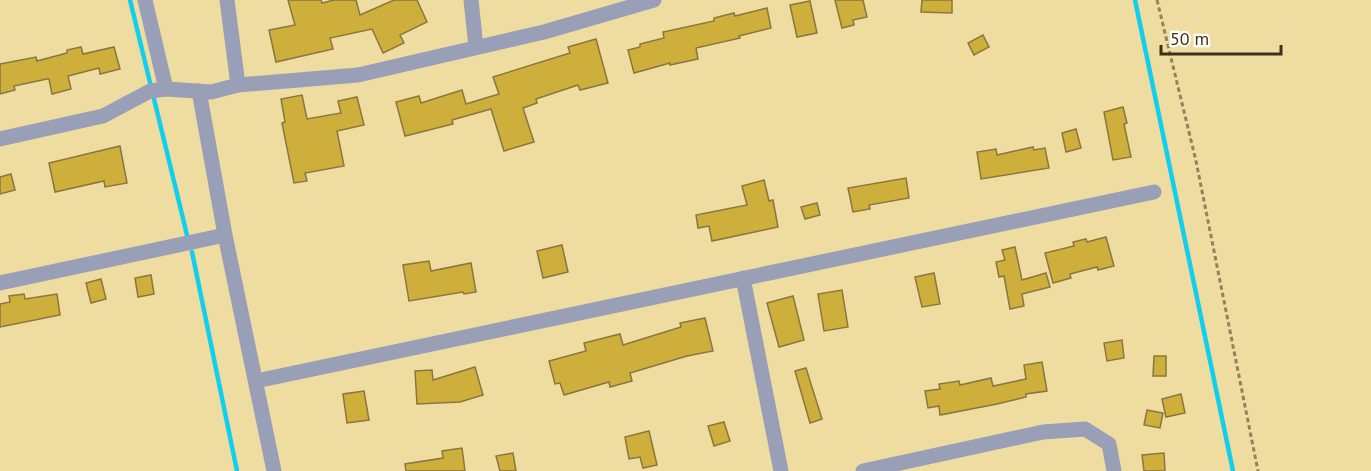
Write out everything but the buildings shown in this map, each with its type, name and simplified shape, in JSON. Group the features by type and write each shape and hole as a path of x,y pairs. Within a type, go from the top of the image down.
{"street":[{"path":"145,0 166,89"},
{"path":"227,0 238,85"},
{"path":"471,0 476,48"},
{"path":"0,139 103,116 150,91 166,89 211,92 238,85 358,75 544,32 654,0"},
{"path":"199,91 225,235 274,471"},
{"path":"256,381 1154,192"},
{"path":"0,283 225,235"},
{"path":"743,278 781,471"},
{"path":"862,471 1043,432 1085,429 1109,444 1114,471"}],"path":[{"path":"1156,0 1196,161 1258,471"}],"waterway":[{"path":"130,0 187,235"},
{"path":"1135,0 1233,471"},
{"path":"192,252 237,471"}]}
